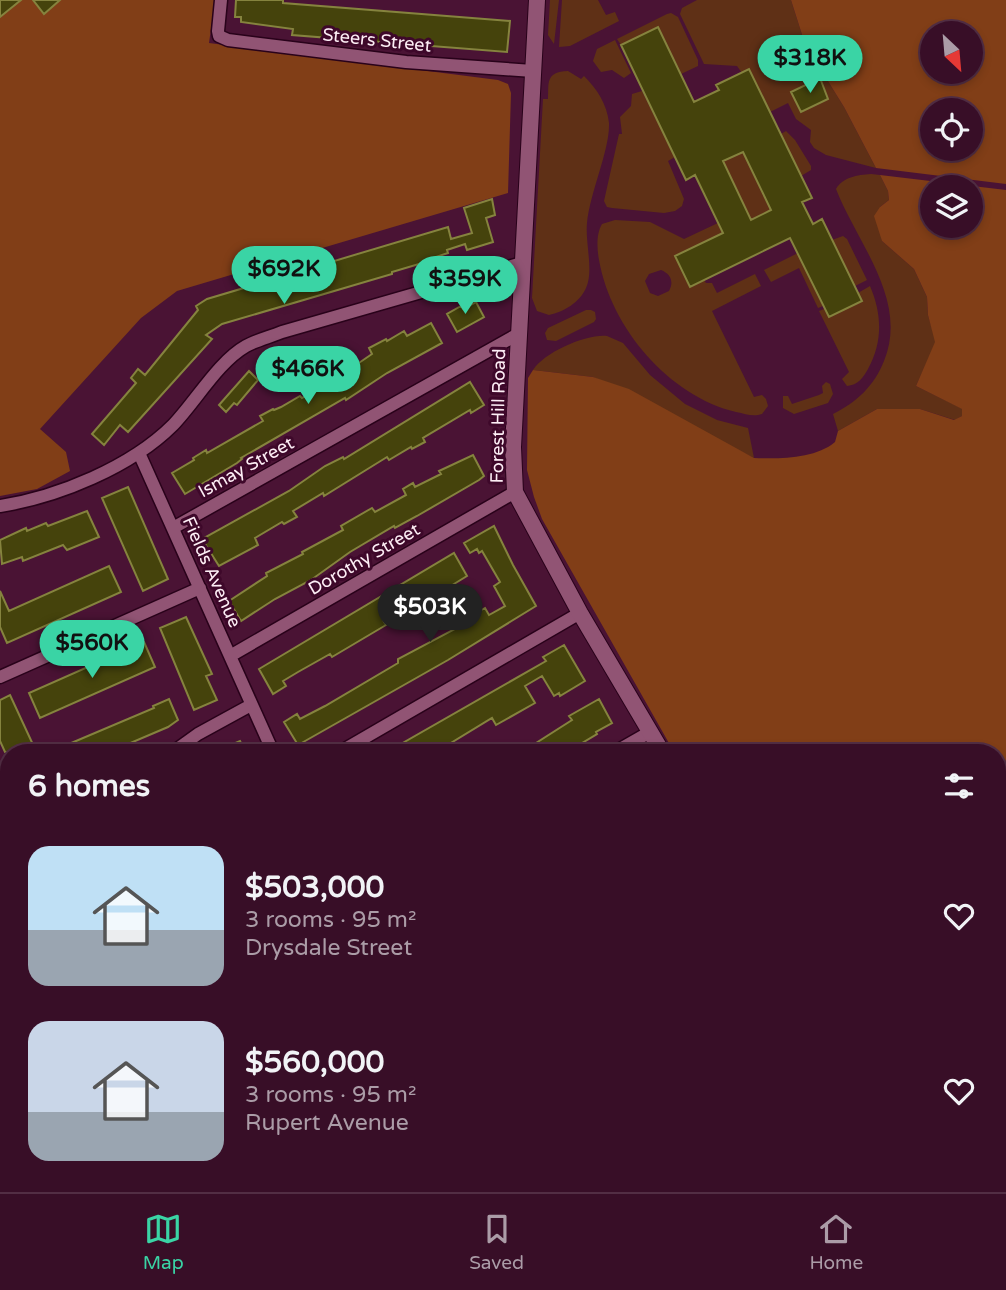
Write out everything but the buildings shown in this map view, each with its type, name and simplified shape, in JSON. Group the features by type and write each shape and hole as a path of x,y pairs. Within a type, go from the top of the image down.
{"street":[{"name":"Steers Street","path":"221,0 217,26 219,36 228,40 406,62 533,71"},
{"name":"Forest Hill Road","path":"537,0 513,447 515,492 580,613 657,744"},
{"path":"0,506 32,501 139,453 173,425 220,370 246,346 282,332 522,263"},
{"name":"Ismay Street","path":"173,528 520,332"},
{"name":"Fields Avenue","path":"139,453 268,744"},
{"name":"Dorothy Street","path":"230,656 515,492"},
{"path":"0,677 200,588"},
{"path":"354,744 580,613"},
{"path":"184,744 251,705"},
{"path":"629,744 650,732"}],"shaded area":[{"path":"0,0 215,0 209,43 498,80 508,84 511,93 508,193 177,291 141,318 40,429 66,452 70,471 37,489 0,496"},
{"path":"550,0 559,0 554,44 548,35"},
{"path":"562,0 598,0 606,15 615,12 619,21 570,46 559,47"},
{"path":"697,0 791,0 805,44 844,107 876,168 826,155 814,148 810,142 811,130 796,119 788,103 770,112 737,66 704,64 680,14 682,8"},
{"path":"791,0 1006,0 1006,184 983,181 983,175 933,175 876,168 844,107 805,44"},
{"path":"667,14 678,17 698,60 698,66 681,74 658,28 621,45 617,39"},
{"path":"615,40 631,73 624,78 612,70 601,72 593,61 597,49"},
{"path":"568,71 581,79 584,76 597,92 604,103 609,123 587,223 589,265 586,288 576,302 549,315 537,311 532,298 543,99 548,99 552,76"},
{"path":"642,91 675,157 668,161 684,199 682,206 675,211 664,213 612,208 607,207 604,201 619,134 622,134 620,117 631,106 632,94"},
{"path":"786,131 811,166 811,170 801,176 781,134"},
{"path":"743,152 771,210 751,219 723,161"},
{"path":"880,175 888,191 889,200 880,207 882,241 914,269 927,297 928,315 936,342 916,386 963,409 962,416 955,420 920,409 877,409 838,431 833,414 857,399 870,386 884,361 890,338 890,316 885,294 836,189 846,179"},
{"path":"880,175 920,180 920,238 983,238 983,187 1006,190 1006,744 669,744 542,519 527,470 528,378 533,370 593,377 629,389 754,458 785,458 817,452 835,442 838,431 877,409 920,409 954,420 962,416 962,409 916,386 935,342 928,315 927,297 914,269 882,241 874,216 889,200 888,191"},
{"path":"615,220 650,222 684,239 718,223 723,233 704,280 706,283 712,283 717,293 755,274 761,286 712,311 754,397 762,395 766,399 768,406 762,414 746,414 711,404 666,375 647,356 616,310 606,285 597,246 602,224","holes":["661,270 669,276 671,288 658,296 650,293 645,281 649,274"]},
{"path":"843,236 867,280 855,286 832,240"},
{"path":"798,253 823,306 818,308 799,268 771,282 764,270"},
{"path":"870,286 879,317 876,349 862,378 847,386 842,379 849,372 819,311 824,309 829,317"},
{"path":"586,310 595,312 594,322 556,341 547,340 545,333 548,328"},
{"path":"607,336 623,343 650,375 685,404 717,420 748,428 754,458 593,377 533,370 556,351 588,338"},
{"path":"826,382 830,384 833,394 828,403 794,414 783,408 783,396 788,396 792,404 823,393 822,386"}]}
